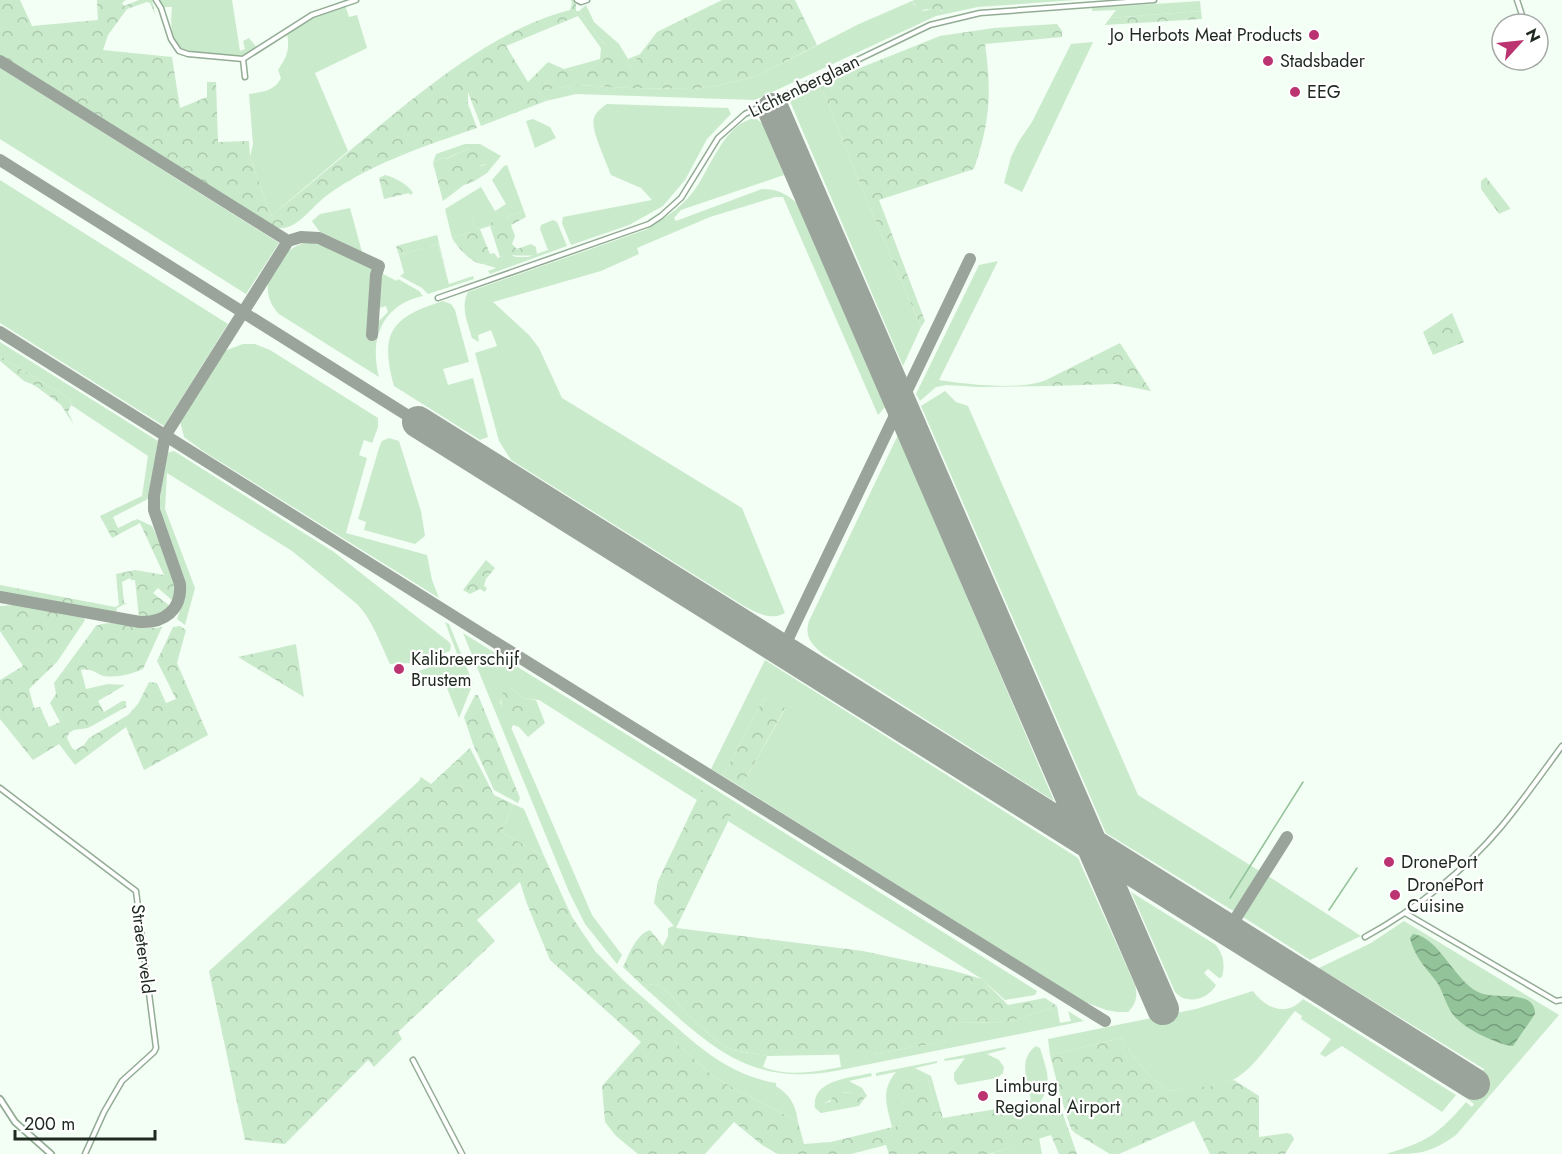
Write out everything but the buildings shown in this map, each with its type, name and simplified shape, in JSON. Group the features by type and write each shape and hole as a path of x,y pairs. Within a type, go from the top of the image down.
{"street":[{"path":"156,0 171,39 179,51 188,54 243,59 312,15 356,0"},
{"path":"577,0 581,2 587,0"},
{"name":"Lichtenberglaan","path":"438,298 649,224 681,198 718,138 745,114 930,25 981,13 1154,0"},
{"path":"243,59 245,77"},
{"path":"1365,937 1405,913 1443,885 1479,851 1501,827 1562,746"},
{"name":"Straeterveld","path":"0,788 136,891 156,1048 122,1080 85,1154"},
{"path":"1405,913 1556,1000 1562,1000"},
{"path":"414,1060 462,1154"},
{"path":"0,1100 15,1122 51,1154"}],"green space":[{"path":"0,0 20,0 32,26 98,20 97,0 126,0 122,3 124,6 139,0 152,0 155,14 150,3 147,2 127,9 108,35 103,50 172,57 180,108 207,97 207,82 216,82 218,142 249,141 250,157 271,216 400,109 454,68 491,44 529,24 570,10 571,0 574,0 576,4 576,11 579,11 603,43 628,67 657,32 722,0 795,0 817,45 757,76 720,85 693,89 579,85 543,90 546,101 481,126 468,92 468,104 477,128 399,156 361,174 326,196 302,219 289,227 282,228 274,227 0,55","holes":["578,16 601,48 600,59 564,69 548,62 528,82 506,46"]},
{"path":"158,0 232,0 240,51 245,49 243,41 249,38 257,48 244,55 236,56 196,54 186,51 174,38 171,25 172,7 162,7"},
{"path":"959,0 1076,0 978,7 936,16 755,100 576,94 546,101 542,90 579,85 693,89 720,85 757,76 859,24 912,1 924,11 934,8 942,11"},
{"path":"959,0 946,10 921,10 912,1"},
{"path":"1200,1 1201,11 1110,18 1116,10 1092,11 1092,8"},
{"path":"345,5 349,17 357,15 367,48 315,73 348,151 271,216 250,157 253,144 249,94 268,90 275,86 281,78 278,70 288,49 287,34 316,16"},
{"path":"586,5 594,22 619,44 628,59 640,54 630,67 608,48 579,11"},
{"path":"1201,11 1202,19 1105,25 1110,18"},
{"path":"1057,24 1062,31 1062,37 985,44 988,107 974,169 879,200 925,321 921,327 820,84 940,36 994,28"},
{"path":"1093,42 1022,192 1004,183 1011,157 1032,122 1071,44"},
{"path":"0,68 279,243 246,294 0,139"},
{"path":"820,84 921,327 903,366 789,99"},
{"path":"607,104 728,108 731,114 707,139 685,180 663,206 629,225 571,245 562,223 563,217 652,200 641,188 611,175 593,123 596,114"},
{"path":"755,118 763,124 784,175 681,210 674,218 676,221 762,189 781,192 797,203 885,407 878,415 783,197 775,197 710,217 637,248 639,254 601,271 493,302 529,335 539,348 562,398 742,508 785,613 775,616 759,613 744,606 511,460 499,441 475,353 497,346 491,330 478,335 479,342 472,338 465,309 468,292 645,230 658,222 693,192 726,138 744,122"},
{"path":"533,119 550,127 556,138 535,148 526,121"},
{"path":"465,144 480,144 501,156 487,173 473,182 471,173 479,166 486,165 470,148 445,159 443,157 433,163 436,154"},
{"path":"470,148 477,150 482,159 490,157 494,162 479,166 480,170 472,173 473,182 464,185 443,201 433,163 443,157 446,159"},
{"path":"507,165 524,211 506,217 493,218 490,226 480,229 474,228 472,216 470,232 452,238 445,209 481,187 495,211 506,204 492,180"},
{"path":"385,175 401,182 413,193 384,199 379,178"},
{"path":"1486,177 1510,209 1499,214 1481,189 1481,181"},
{"path":"0,180 228,324 164,426 0,323"},
{"path":"350,208 362,252 319,231 312,221 320,214"},
{"path":"524,211 526,217 511,225 515,236 512,244 517,249 531,244 536,247 537,255 500,257 490,226 493,218 499,215 506,217"},
{"path":"470,215 472,215 474,228 480,229 490,254 494,253 498,258 483,264 478,263 465,254 452,238 470,232"},
{"path":"553,220 557,222 567,246 490,274 488,271 496,268 483,264 508,254 528,257 548,250 540,229 541,225"},
{"path":"437,235 447,276 438,244 399,255 396,246"},
{"path":"308,242 325,246 372,269 368,339 375,336 374,326 388,312 386,306 379,308 377,305 381,275 397,281 398,279 419,291 423,296 397,307 382,326 376,350 379,377 279,314 271,304 268,282 272,271 286,253"},
{"path":"438,244 449,284 473,276 474,279 428,294 422,288 400,276 404,273 399,255"},
{"path":"998,261 939,380 1008,386 1046,380 1050,386 979,387 946,385 936,387 920,401 916,394 979,265"},
{"path":"443,301 451,304 455,310 469,362 443,369 448,385 473,378 488,437 480,440 394,386 388,352 389,340 394,329 412,313"},
{"path":"1452,313 1464,342 1433,355 1423,332"},
{"path":"0,342 158,441 148,499 142,496 148,456 71,405 70,399 0,356"},
{"path":"1120,343 1151,391 1115,384 1050,386 1046,380"},
{"path":"243,344 255,344 270,350 378,418 378,427 372,443 364,440 359,455 367,458 346,533 427,555 432,580 439,598 184,437 180,421 182,413 218,357 224,351"},
{"path":"0,356 70,399 71,405 68,412 74,425 61,405 34,385 24,381 0,361"},
{"path":"945,391 956,402 968,406 1138,795 1261,872 1235,911 1106,833 921,406"},
{"path":"898,435 1054,801 824,655 808,636 809,621"},
{"path":"389,438 399,441 421,511 425,536 415,544 364,530 366,522 358,519 379,448 382,441"},
{"path":"174,451 334,552 449,642 450,651 411,667 410,663 390,664 372,625 357,604 292,551 167,473 165,509 195,588 185,625 177,619 185,595 185,581 160,516 159,506 166,453"},
{"path":"142,496 148,499 113,517 118,528 137,519 152,526 170,563 175,582 173,601 158,588 153,593 170,606 164,613 152,618 139,617 135,580 130,578 122,582 124,603 127,603 117,608 116,613 0,593 0,585 115,607 119,605 116,574 135,570 164,575 140,523 112,538 100,516"},
{"path":"486,560 495,568 486,579 485,592 480,589 470,594 463,590"},
{"path":"14,605 82,616 85,620 57,662 29,689 34,708 40,707 49,727 60,722 50,703 56,694 54,683 96,626 112,623 145,628 162,627 143,669 114,676 81,670 86,689 108,684 125,685 98,701 104,712 122,701 126,701 126,707 88,728 69,733 67,738 72,748 75,750 84,745 89,738 128,715 138,704 149,682 157,683 166,703 176,699 157,661 173,627 180,626 186,630 177,663 208,735 144,770 126,727 75,765 59,744 33,760 0,719 0,680 23,666 0,631 0,606"},
{"path":"445,622 449,624 473,683 459,718 445,683 418,687 421,682 419,671 459,659"},
{"path":"463,633 705,783 697,800 539,700 524,698 511,688 500,702 592,915 622,955 617,964 585,924 569,892"},
{"path":"296,644 304,697 238,657"},
{"path":"765,660 1078,858 1135,985 1136,1000 1128,1012 1106,1010 1085,1002 741,787 785,709 764,698 723,776 711,769"},
{"path":"511,688 524,698 536,700 545,723 528,737 519,727 513,725 511,729 503,710 502,695 504,690"},
{"path":"475,695 478,695 520,798 518,803 494,790 473,744 464,717"},
{"path":"764,698 785,708 741,787 723,776"},
{"path":"470,748 494,795 513,804 502,832 544,856 572,917 595,951 624,981 674,1025 674,1041 715,1078 798,1122 804,1144 831,1142 901,1125 895,1086 900,1078 921,1075 928,1079 935,1112 941,1111 943,1118 1002,1108 1031,1100 1038,1105 1034,1111 1046,1115 1058,1100 1077,1154 1059,1154 1051,1135 989,1154 889,1154 886,1145 851,1154 778,1154 762,1145 734,1122 705,1154 638,1154 616,1136 605,1122 602,1086 641,1042 550,960 520,882 477,920 495,941 398,1032 402,1039 374,1067 368,1060 285,1144 245,1140 209,971 421,777 431,784"},
{"path":"705,783 737,803 676,928 863,951 982,979 1008,1005 1045,998 1057,1006 1008,1022 951,1023 949,1041 874,1054 767,1056 733,1050 718,1042 661,986 648,984 645,988 623,967 634,945 645,932 650,930 663,946 668,936 668,928 674,926 654,903 658,881"},
{"path":"737,803 1037,991 1035,995 1005,1000 982,979 728,821"},
{"path":"513,804 524,809 544,856 502,832"},
{"path":"1268,876 1361,936 1310,960 1243,917"},
{"path":"1131,892 1216,945 1224,965 1223,973 1219,978 1208,969 1204,973 1216,985 1208,994 1197,999 1185,999 1175,992"},
{"path":"1404,921 1559,1015 1456,1135 1439,1146 1423,1152 1386,1154 1430,1136 1439,1130 1466,1102 1472,1107 1474,1104 1466,1098 1484,1069 1319,968 1371,943"},
{"path":"648,984 661,986 718,1042 733,1050 767,1056 763,1067 792,1073 841,1067 839,1054 874,1054 948,1041 951,1023 1008,1022 1057,1006 1060,1023 1071,1021 1068,1011 1084,1021 835,1071 804,1074 776,1072 752,1066 730,1056 709,1042 645,988"},
{"path":"1253,991 1264,1002 1277,1008 1290,1008 1303,999 1456,1095 1442,1112 1342,1046 1325,1057 1320,1054 1331,1039 1301,1019 1302,1016 1295,1011 1250,1067 1233,1080 1211,1087 1169,1091 1142,1068 1122,1038 1050,1055 1048,1039 1196,1009"},
{"path":"674,1025 720,1062 747,1075 776,1083 776,1086 792,1101 798,1122 715,1078 674,1041"},
{"path":"1122,1038 1142,1068 1169,1091 1220,1085 1234,1080 1259,1096 1259,1137 1291,1134 1294,1139 1285,1154 1210,1154 1194,1121 1119,1154 1110,1154 1075,1133 1071,1129 1061,1098 1050,1055"},
{"path":"1036,1046 1040,1048 1048,1077 1046,1090 1038,1105 1031,1100 1025,1071 1027,1057"},
{"path":"1005,1047 1006,1049 987,1054 999,1060 1004,1067 1003,1073 997,1078 958,1085 954,1080 954,1073 965,1058 945,1061 944,1059"},
{"path":"937,1061 937,1063 915,1068 931,1076 941,1111 935,1112 928,1079 902,1125 892,1127 886,1092 896,1072 876,1076 876,1073"},
{"path":"871,1073 872,1076 849,1081 862,1088 867,1096 864,1099 861,1093 844,1092 825,1103 821,1113 815,1108 815,1098 819,1091 834,1081"},
{"path":"858,1091 864,1099 859,1106 821,1113 820,1109 835,1095"},
{"path":"1039,1138 1042,1154 993,1154 993,1153"}],"water":[{"path":"1413,934 1431,943 1461,978 1478,992 1529,1001 1535,1014 1513,1046 1483,1036 1456,1018 1439,985 1414,950 1410,938"}],"waterway":[{"path":"1230,898 1303,782"},
{"path":"1329,910 1357,868"}],"taxiway":[{"path":"0,61 288,241"},
{"path":"0,160 418,422"},
{"path":"0,597 140,622 157,620 175,608 180,593 180,584 154,510 154,496 165,436 288,241 301,237 319,238 379,266 376,275 372,335"},
{"path":"782,651 970,259"},
{"path":"0,332 1105,1021"},
{"path":"1229,929 1287,837"}],"runway":[{"path":"773,109 1163,1009"},
{"path":"418,422 1474,1084"}],"place":[{"name":"Jo Herbots Meat Products","path":"1314,35"},
{"name":"Stadsbader","path":"1268,61"},
{"name":"EEG","path":"1295,92"},
{"name":"Kalibreerschijf Brustem","path":"399,669"},
{"name":"DronePort","path":"1389,862"},
{"name":"DronePort Cuisine","path":"1395,895"},
{"name":"Limburg Regional Airport","path":"983,1096"}]}
